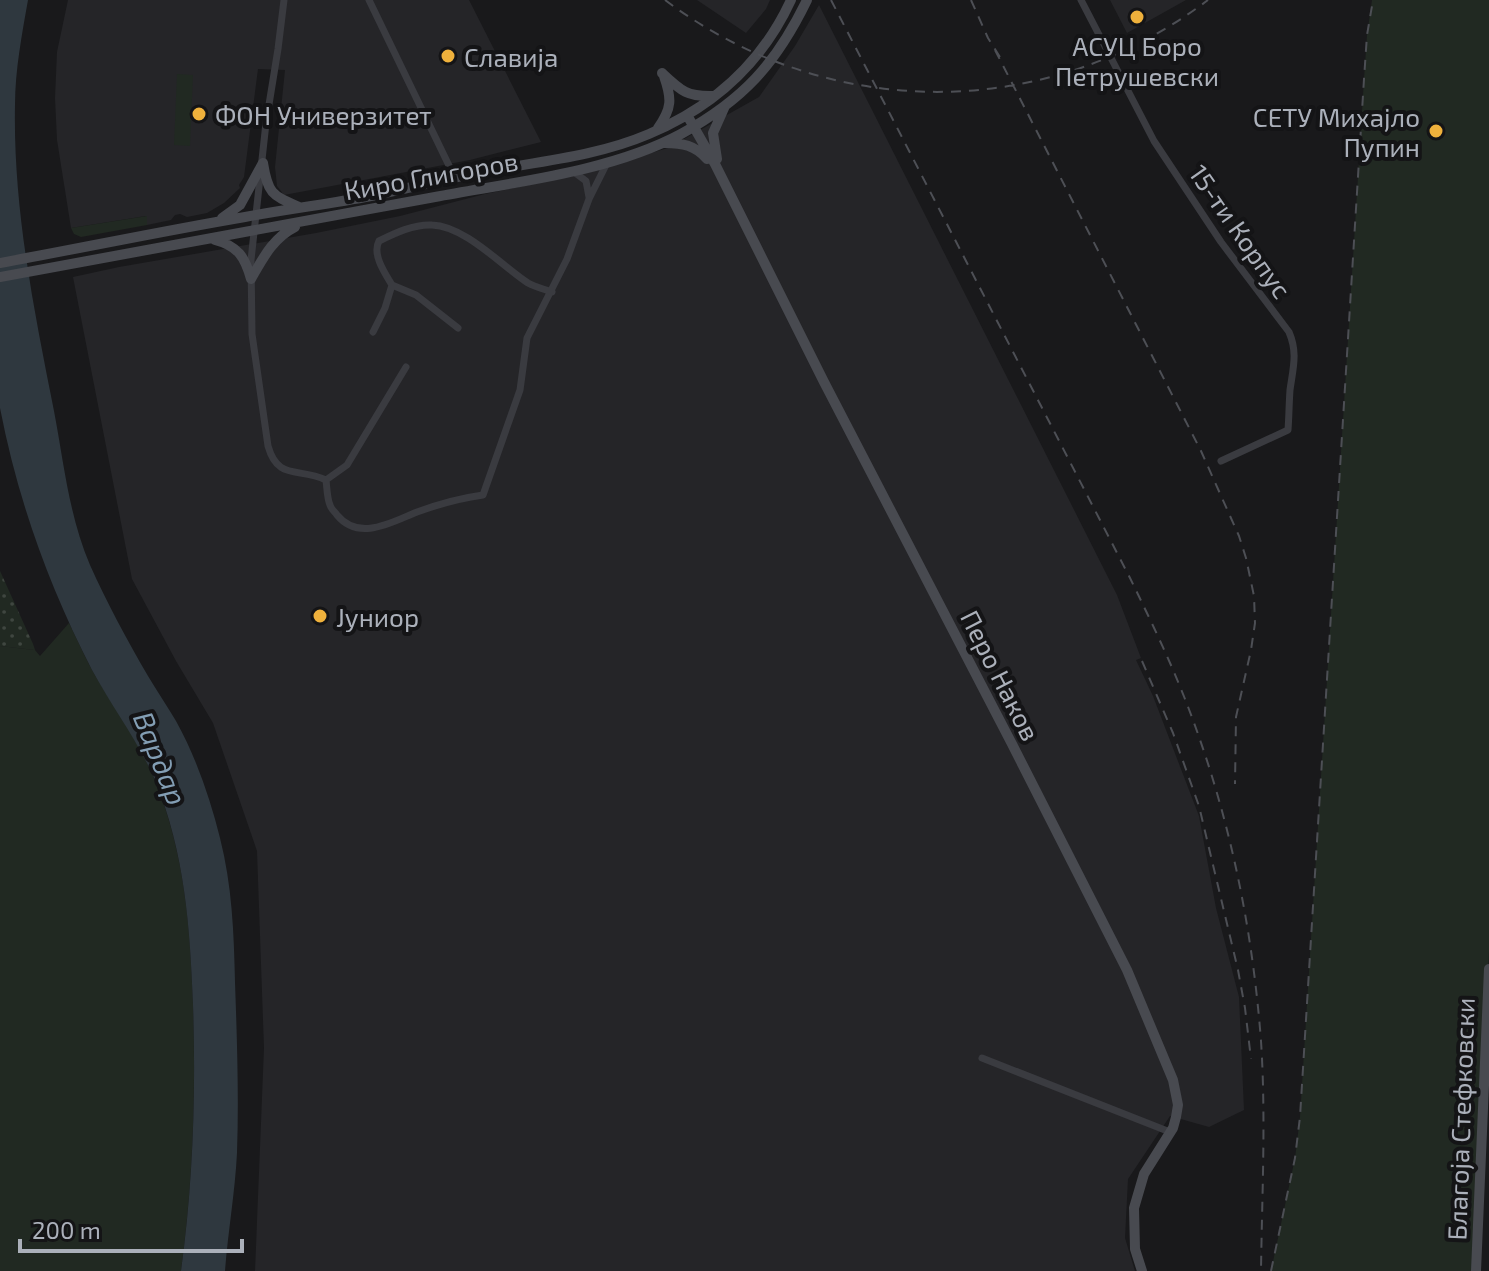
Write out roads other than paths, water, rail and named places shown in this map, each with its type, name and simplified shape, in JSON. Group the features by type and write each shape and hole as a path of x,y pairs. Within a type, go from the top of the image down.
{"street":[{"path":"284,0 254,231 250,308 256,369 271,458 277,467 326,480"},
{"path":"369,0 455,178"},
{"name":"Киро Глигоров","path":"0,263 590,154 657,130 716,96 750,64 771,38 791,0"},
{"name":"Киро Глигоров","path":"0,277 607,163 663,143 727,104 750,85 776,56 807,0"},
{"name":"15-ти Корпус","path":"1081,0 1154,141 1221,242 1289,332 1294,344 1288,430 1221,461"},
{"path":"657,130 670,104 662,73 688,94 716,96"},
{"path":"719,173 713,133 719,115 727,104"},
{"name":"Перо Наков","path":"687,115 1138,993 1173,1080 1178,1105 1176,1117 1144,1174 1134,1208 1135,1249 1142,1271"},
{"path":"663,143 695,148 719,173"},
{"path":"263,163 265,178 276,197 301,208"},
{"path":"209,225 240,205 263,163"},
{"path":"326,480 330,505 343,522 354,528 370,529 390,524 452,501 483,495 520,390 527,338 552,292 589,199 607,163"},
{"path":"572,171 586,181 589,199"},
{"path":"251,279 267,251 283,233 311,219"},
{"path":"458,328 416,295 392,285 375,251 376,244 393,234 435,224 473,241 531,285 552,292"},
{"path":"209,239 233,247 242,257 251,279"},
{"path":"373,332 392,285"},
{"path":"326,480 347,465 406,367"},
{"name":"Благоја Стефковски","path":"1476,1271 1489,969"},
{"path":"982,1058 1170,1132"}],"water":[{"name":"Вардар","path":"0,0 28,0 15,92 17,182 32,297 77,528 110,607 190,749 212,808 227,873 234,945 238,1110 236,1168 225,1271 181,1271 191,1172 194,1038 188,919 173,835 155,780 92,670 49,575 16,476 0,408"}],"railway":[{"path":"665,0 728,40 796,69 865,86 936,92 1008,86 1077,69 1145,40 1208,0"},
{"path":"831,0 1130,578 1172,668 1200,740 1236,867 1257,997 1263,1098 1261,1271"},
{"path":"971,0 1000,57"},
{"path":"1271,1271 1295,1158 1300,1117 1364,79 1373,0"},
{"path":"995,50 1201,451 1239,536 1254,596 1255,623 1236,717 1235,784"},
{"path":"1142,661 1173,733 1199,806 1238,970 1251,1059"}],"place":[{"name":"АСУЦ Боро Петрушевски","path":"1137,17"},
{"name":"Славија","path":"448,56"},
{"name":"ФОН Универзитет","path":"199,114"},
{"name":"СЕТУ Михајло Пупин","path":"1436,131"},
{"name":"Јуниор","path":"320,616"}]}
